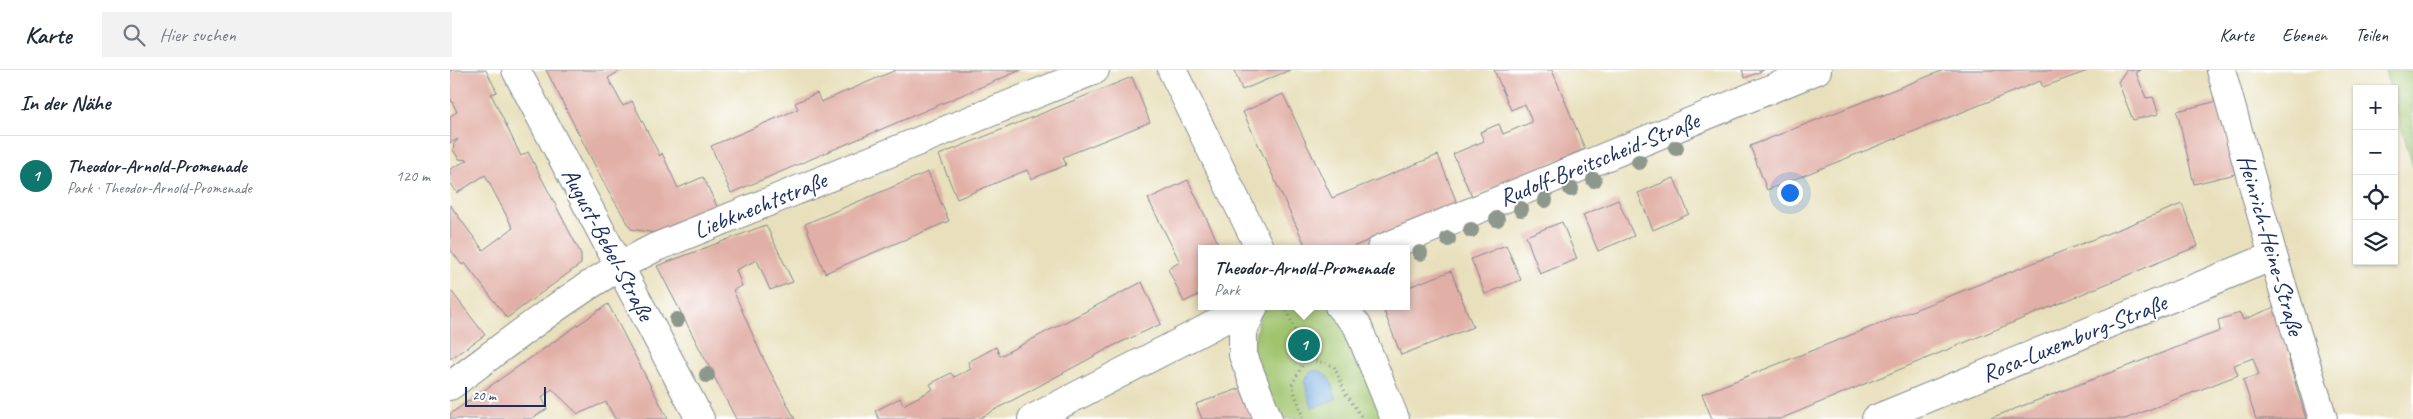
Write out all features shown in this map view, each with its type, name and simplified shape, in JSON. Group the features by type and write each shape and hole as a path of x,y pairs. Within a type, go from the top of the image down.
{"street":[{"name":"August-Bebel-Straße","path":"516,70 700,419"},
{"name":"Liebknechtstraße","path":"450,386 592,283 619,266 654,248 1095,70"},
{"path":"1172,70 1258,245"},
{"name":"Rudolf-Breitscheid-Straße","path":"1391,245 1817,70"},
{"name":"Heinrich-Heine-Straße","path":"2221,70 2273,256 2323,419"},
{"name":"Rosa-Luxemburg-Straße","path":"1876,419 2273,256"},
{"path":"1032,419 1242,310"},
{"path":"1252,310 1243,331 1244,355 1268,419"},
{"path":"1343,310 1357,325 1395,419"}],"path":[{"path":"1287,310 1306,358 1292,385 1302,419"},
{"path":"1306,358 1334,366 1346,394 1363,419"}],"green space":[{"path":"2385,70 2413,70 2413,166 2398,115 2398,85 2389,85"},
{"path":"1261,310 1334,310 1387,419 1274,419 1251,357"}],"water":[{"path":"1312,371 1322,372 1326,375 1336,399 1312,408 1304,381"}],"building":[{"path":"450,70 486,70 497,92 491,94 521,156 528,152 581,254 581,264 507,318 465,263 462,265 450,249 450,205 483,250 513,228 485,175 457,193 450,182 450,169 468,160 459,159 453,150 454,144 458,139 450,143 450,116 457,112 450,97"},
{"path":"546,70 622,70 608,78 623,106 632,101 660,156 662,153 678,188 703,177 718,208 661,234 631,229 605,185"},
{"path":"896,70 1021,70 731,193 711,146 798,109 795,103 817,93 821,102"},
{"path":"1234,70 1290,70 1242,90"},
{"path":"1494,70 1552,70 1585,149 1472,197 1453,154 1484,141 1480,132 1499,124 1503,134 1532,122 1525,104 1511,110"},
{"path":"1742,70 1764,70 1745,78"},
{"path":"1944,70 2090,70 2043,87 2040,81 1767,190 1750,146"},
{"path":"2126,70 2141,70 2136,72 2146,98 2153,97 2159,114 2133,120 2118,82"},
{"path":"1132,77 1150,122 1063,157 1066,165 1031,179 1027,170 957,199 939,155"},
{"path":"1283,94 1332,198 1438,155 1457,203 1357,245 1305,245 1243,112"},
{"path":"2218,101 2235,174 2194,184 2177,111"},
{"path":"928,172 949,221 825,273 805,224"},
{"path":"1674,178 1689,214 1653,230 1638,193"},
{"path":"1188,180 1219,245 1198,245 1198,295 1184,302 1168,269 1180,262 1148,199"},
{"path":"1618,200 1634,236 1598,251 1583,215"},
{"path":"2182,204 2198,246 1780,419 1712,419 1702,394"},
{"path":"1562,222 1577,259 1540,274 1526,236"},
{"path":"766,225 793,282 770,290 757,260 736,270 742,286 733,290 762,356 795,419 736,419 657,266"},
{"path":"1506,245 1521,280 1485,294 1471,259"},
{"path":"1451,271 1473,327 1401,355 1384,310 1410,310 1410,286"},
{"path":"1142,282 1161,324 1113,346 978,419 879,419 875,411 900,398 903,405 933,389 930,384 951,373 954,377 971,369 968,362 996,347 1000,356"},
{"path":"452,292 485,335 450,359 450,293"},
{"path":"608,304 668,419 615,419 606,402 578,414 552,389 542,397 547,409 531,419 450,419 450,414"},
{"path":"2277,306 2290,365 2306,419 2256,419 2243,380 2259,375 2253,358 2234,365 2238,375 2125,419 1988,419 2220,331 2218,320 2240,313 2243,320"},
{"path":"1247,386 1259,419 1202,419 1196,404"}],"place":[{"name":"Theodor-Arnold-Promenade","path":"1304,345"}]}
